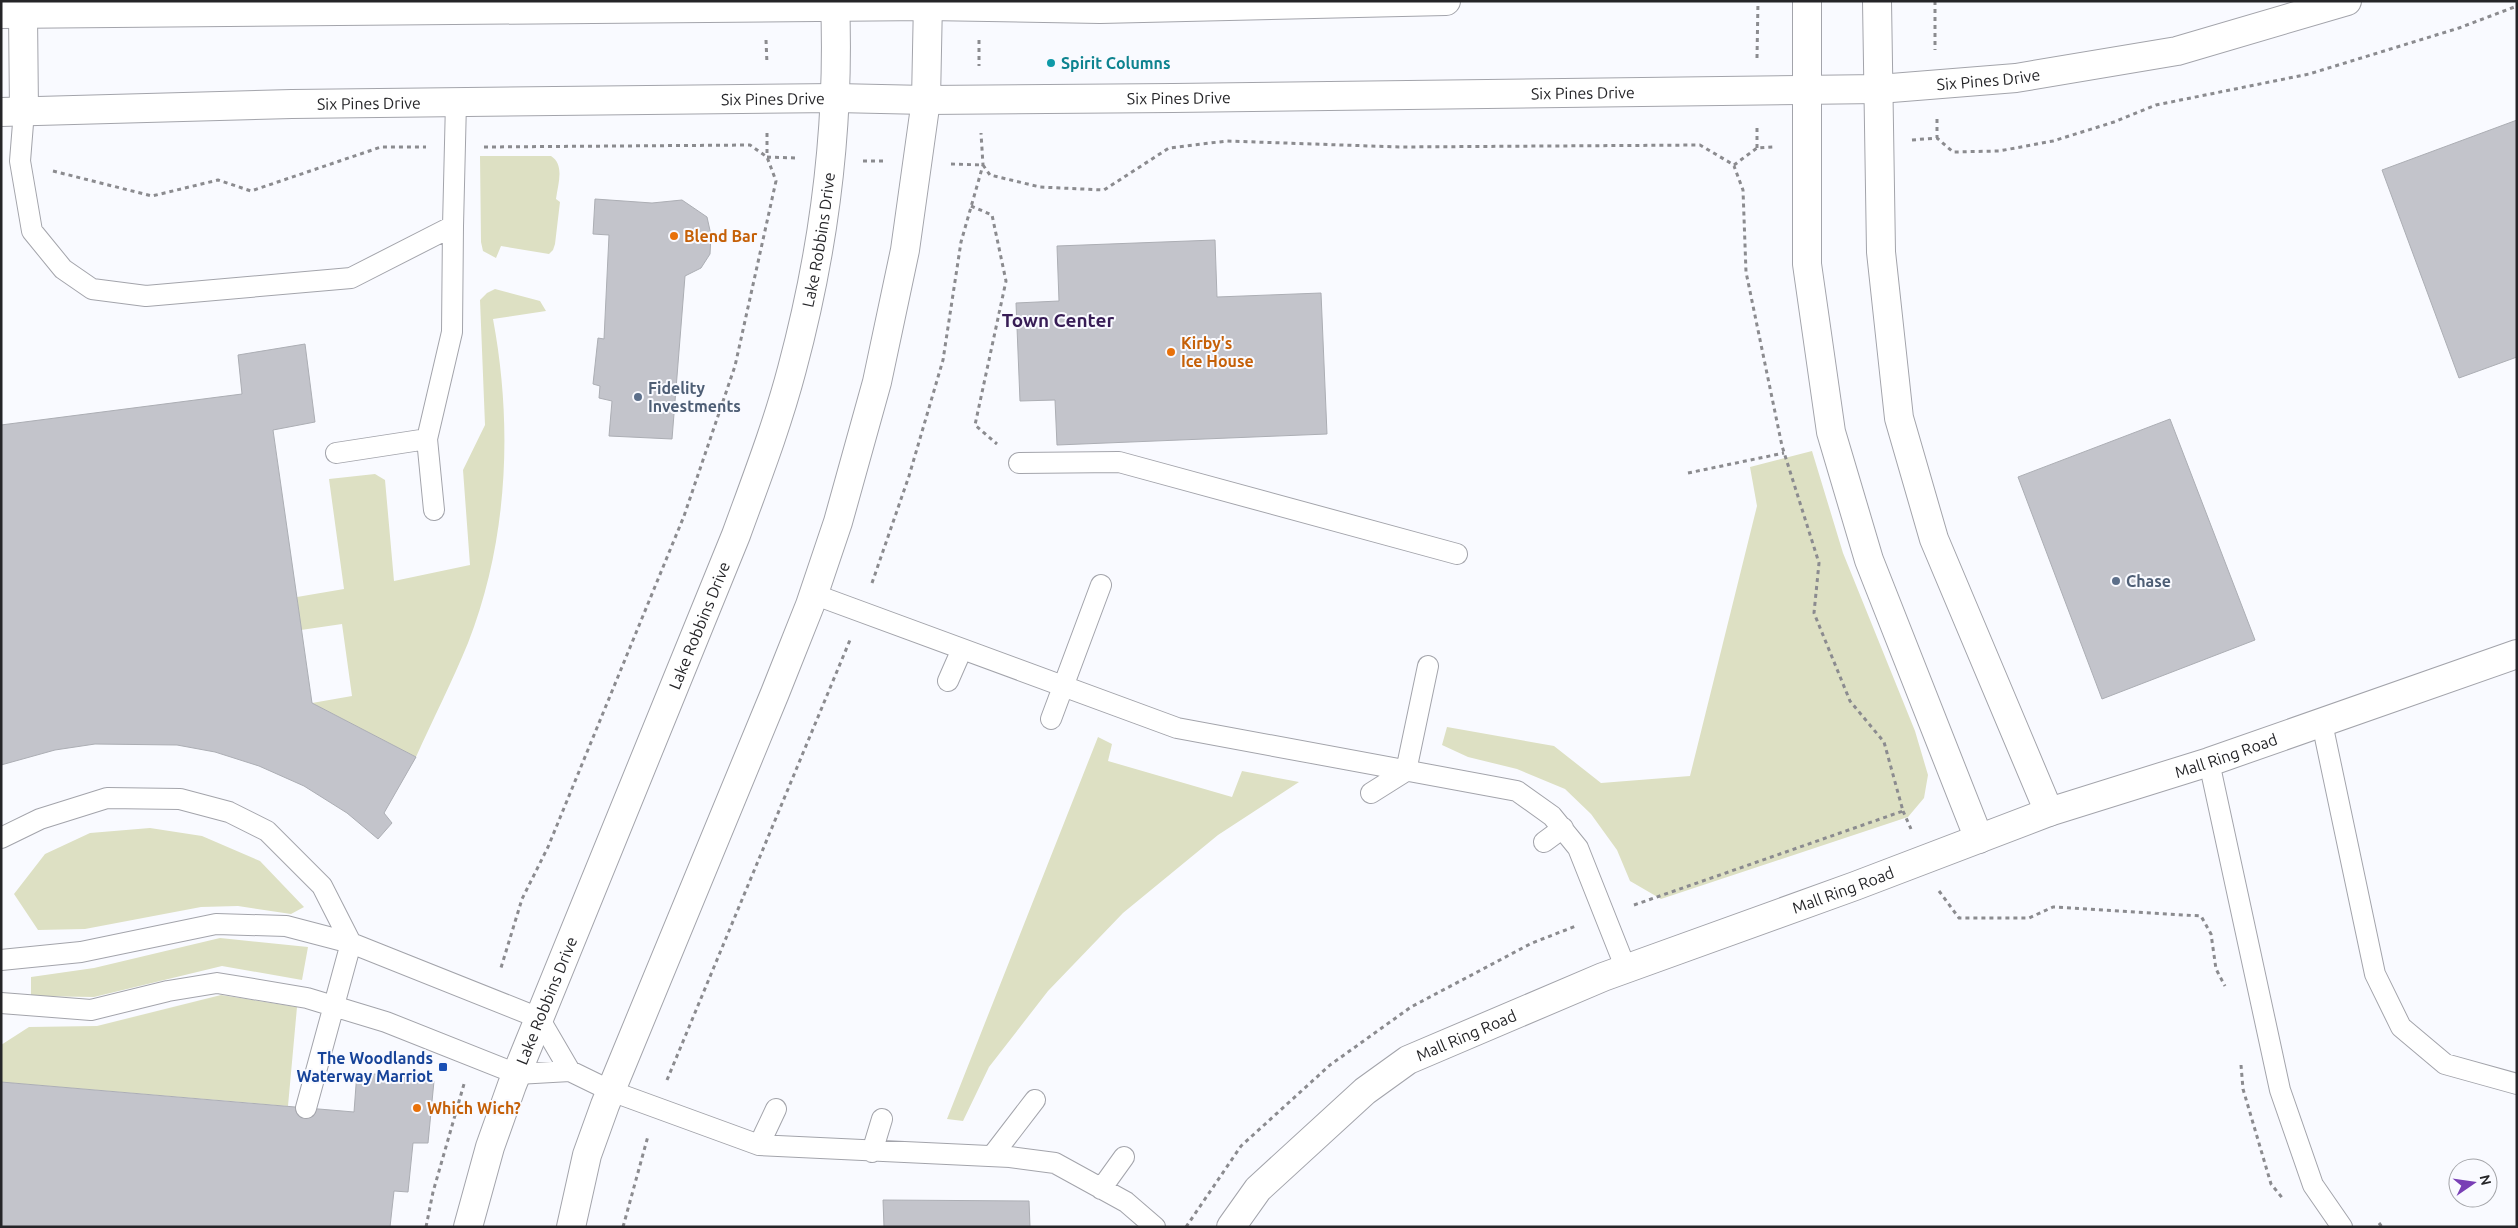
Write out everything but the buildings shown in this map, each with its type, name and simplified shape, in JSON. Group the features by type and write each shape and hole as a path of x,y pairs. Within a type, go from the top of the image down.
{"street":[{"path":"13,111 16,10 836,4 928,4 1100,9 1446,1"},
{"path":"1807,1 1809,91 1808,264 1831,432 1869,560 1979,839"},
{"path":"1877,1 1881,252 1899,418 1934,539 2049,812"},
{"name":"Six Pines Drive","path":"13,111 272,104 836,98 926,100 1879,89 2016,78 2176,51 2346,1"},
{"name":"Lake Robbins Drive","path":"468,1227 490,1147 517,1074 736,535 770,444 792,370 808,303 822,231 836,98 836,4"},
{"path":"570,1227 587,1155 611,1091 763,725 813,594 838,522 877,382 905,250 926,100 928,4"},
{"name":"Mall Ring Road","path":"1230,1227 1258,1188 1365,1091 1408,1060 1626,969 1924,860 2049,812 2209,762 2517,654"}],"lane":[{"path":"434,510 427,439 452,332 456,102"},
{"path":"13,111 32,232 63,269 92,289 146,296 351,278 453,226"},
{"path":"336,453 427,439"},
{"path":"1019,462 1119,462 1457,554"},
{"path":"1051,719 1101,585"},
{"path":"813,594 1177,728 1517,791 1552,816 1578,848 1626,969"},
{"path":"948,681 962,649"},
{"path":"1371,793 1406,771 1428,666"},
{"path":"2322,723 2375,974 2401,1027 2444,1064 2517,1084"},
{"path":"2209,762 2280,1090 2313,1185 2342,1227"},
{"path":"1,838 40,819 107,798 180,798 229,812 266,831 322,886 351,943 306,1108"},
{"path":"1544,842 1562,828"},
{"path":"1,960 81,952 216,924 286,926 351,943 539,1018 570,1071"},
{"path":"1,1003 91,1010 168,991 217,983 307,998 386,1022 517,1074 570,1071 611,1091 759,1145 872,1152 992,1156 1055,1163 1126,1202 1154,1227"},
{"path":"992,1156 1035,1100"},
{"path":"759,1145 776,1109"},
{"path":"872,1152 882,1119"},
{"path":"1101,1189 1124,1157"}],"path":[{"path":"1880,142 1937,138 1953,152 1999,151 2053,141 2114,122 2156,105 2310,74 2459,28 2517,6"},
{"path":"983,165 990,175 1040,188 1104,190 1168,148 1227,141 1400,147 1700,145 1734,166 1743,190 1746,272 1784,453 1819,564 1814,613 1850,702 1884,742 1903,811 1942,897 1959,918 2029,918 2053,907 2201,916 2211,934 2216,969 2227,991"},
{"path":"20,161 152,196 218,180 251,191 381,147 750,145 768,157 983,165"},
{"path":"1734,166 1756,148 1808,145"},
{"path":"491,999 522,899 548,847 684,516 735,366 776,181 768,157"},
{"path":"623,1227 638,1168 657,1108 689,1025 861,612 909,476 943,360 961,242 983,165"},
{"path":"971,206 992,214 1006,281 975,425 1019,462"},
{"path":"1688,473 1784,453"},
{"path":"1186,1227 1240,1146 1330,1065 1411,1007 1532,942 1903,811"},
{"path":"426,1227 433,1192 472,1056"},
{"path":"2241,1060 2243,1088 2271,1184 2289,1205"},
{"path":"2379,1223 2382,1227"}],"green space":[{"path":"480,156 551,156 558,164 560,175 556,199 560,202 555,244 549,254 501,246 496,258 483,251 481,242"},
{"path":"495,289 540,301 546,311 493,319 503,400 504,442 499,524 492,564 468,643 416,757 312,703 352,696 342,624 301,630 297,597 344,589 329,479 375,474 385,480 394,581 470,565 463,470 485,425 480,300 487,293"},
{"path":"1812,451 1843,553 1915,731 1928,775 1924,798 1908,817 1661,899 1630,881 1617,850 1591,814 1565,789 1517,769 1468,757 1442,745 1447,727 1554,746 1601,783 1690,776 1757,506 1750,467"},
{"path":"1098,737 1112,744 1108,761 1232,797 1242,771 1299,782 1218,835 1123,913 1048,991 989,1067 963,1121 947,1119"},
{"path":"150,828 202,836 260,861 304,907 291,914 238,906 201,907 85,929 38,930 14,894 45,854 90,833"},
{"path":"220,938 308,947 302,980 222,966 94,997 31,996 31,977 94,968"},
{"path":"221,995 297,1007 288,1106 1,1082 1,1045 29,1027 97,1026"}],"place":[{"name":"Spirit Columns","path":"1051,63"},
{"name":"Blend Bar","path":"674,236"},
{"name":"Kirby's Ice House","path":"1171,352"},
{"name":"Fidelity Investments","path":"638,397"},
{"name":"Chase","path":"2116,581"},
{"name":"The Woodlands Waterway Marriot","path":"443,1067"},
{"name":"Which Wich?","path":"417,1108"}],"district":[{"name":"Town Center","path":"1058,320"}]}
